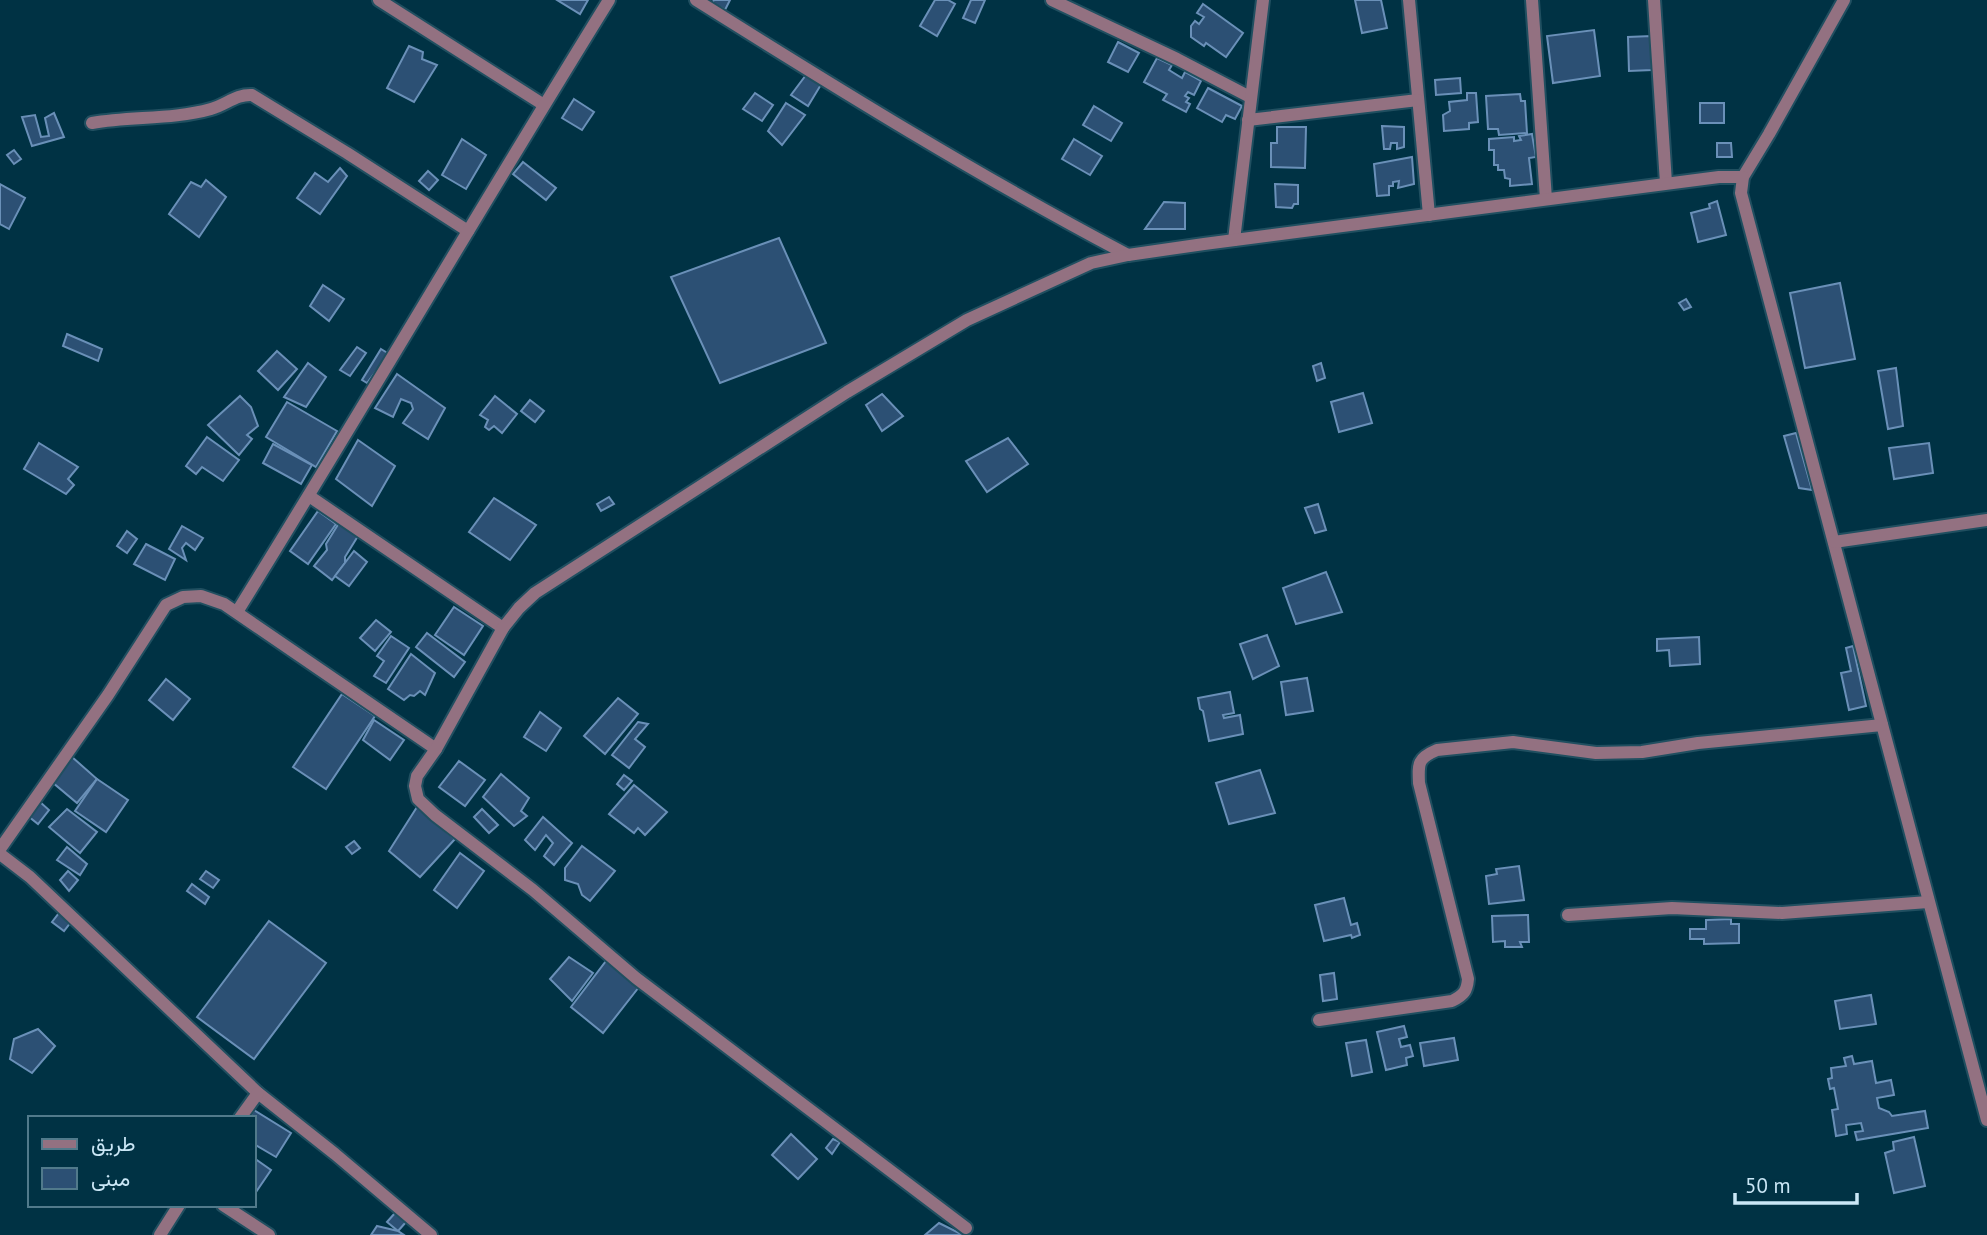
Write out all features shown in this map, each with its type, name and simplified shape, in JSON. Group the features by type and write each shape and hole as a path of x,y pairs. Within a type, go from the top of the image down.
{"street":[{"path":"379,0 544,105"},
{"path":"237,612 609,0"},
{"path":"696,0 856,100 1040,209 1128,255"},
{"path":"1052,0 1250,97"},
{"path":"1234,240 1262,0"},
{"path":"1409,0 1429,215"},
{"path":"1532,0 1546,199"},
{"path":"1654,0 1666,183"},
{"path":"1844,0 1743,177 1741,193 1987,1120"},
{"path":"92,123 184,116 214,109 244,94 252,94 468,231"},
{"path":"1248,120 1418,100"},
{"path":"966,1228 636,978 533,890 418,799 415,786 417,776 436,749 503,628 535,593 858,385 967,320 1091,263 1234,240 1666,183 1743,177"},
{"path":"309,496 503,628"},
{"path":"1834,542 1987,520"},
{"path":"431,1235 258,1093 30,877 0,852 166,605 183,597 201,596 224,604 436,749"},
{"path":"1319,1020 1452,1001 1467,990 1468,979 1419,783 1418,765 1426,755 1437,750 1513,742 1596,753 1643,752 1698,743 1882,725"},
{"path":"1568,915 1672,908 1782,913 1928,902"},
{"path":"241,1116 258,1093"},
{"path":"160,1235 178,1207"},
{"path":"226,1207 269,1235"}],"building":[{"path":"557,0 588,0 580,14"},
{"path":"714,0 730,0 725,10 712,3"},
{"path":"935,0 948,0 955,4 937,36 920,26"},
{"path":"971,0 985,0 975,23 963,18"},
{"path":"1355,0 1381,0 1387,28 1362,33"},
{"path":"1203,4 1243,33 1226,57 1206,43 1204,46 1191,37 1191,26 1195,21 1199,24 1204,17 1197,13"},
{"path":"1594,30 1600,76 1553,83 1547,36"},
{"path":"1651,36 1652,70 1629,71 1628,37"},
{"path":"1118,42 1139,53 1128,72 1108,62"},
{"path":"409,46 423,52 422,59 437,65 414,102 387,88"},
{"path":"1157,58 1172,65 1169,70 1182,78 1185,72 1201,81 1194,95 1188,92 1185,96 1189,98 1186,102 1190,104 1186,112 1163,100 1167,94 1144,82"},
{"path":"806,75 822,83 808,106 791,95"},
{"path":"1460,78 1461,93 1436,95 1435,80"},
{"path":"1208,88 1242,106 1235,119 1226,115 1222,122 1197,108"},
{"path":"755,93 773,105 762,121 743,109"},
{"path":"1467,93 1476,93 1478,122 1469,123 1469,129 1444,131 1443,115 1450,111 1449,102 1467,100"},
{"path":"1520,94 1521,101 1525,101 1527,133 1499,135 1498,129 1488,129 1486,96"},
{"path":"574,99 594,112 582,130 562,118"},
{"path":"786,103 805,115 782,145 768,131"},
{"path":"1700,103 1724,103 1724,123 1700,123"},
{"path":"1094,106 1122,123 1111,141 1083,125"},
{"path":"54,113 64,137 32,146 22,117 35,115 41,137 49,136 45,118"},
{"path":"1382,126 1404,127 1404,147 1397,149 1397,143 1391,143 1390,149 1384,149"},
{"path":"1277,127 1306,127 1305,168 1271,167 1271,143 1277,143"},
{"path":"1532,134 1536,157 1529,158 1532,184 1510,186 1510,179 1505,178 1504,170 1498,170 1498,165 1494,165 1494,150 1489,150 1489,139 1514,137 1514,141 1521,140 1519,136"},
{"path":"462,139 486,155 466,189 442,175"},
{"path":"1074,139 1102,156 1090,175 1062,159"},
{"path":"1717,143 1731,143 1732,157 1717,157"},
{"path":"14,150 21,159 14,164 7,155"},
{"path":"1412,157 1414,184 1398,188 1399,181 1393,182 1393,186 1389,186 1389,195 1377,196 1374,164"},
{"path":"523,162 556,188 546,200 513,174"},
{"path":"340,168 347,176 320,214 297,198 315,173 328,182"},
{"path":"428,171 438,180 429,190 419,181"},
{"path":"206,180 226,197 199,237 169,214 191,182 201,187"},
{"path":"0,184 25,198 9,229 0,224"},
{"path":"1275,184 1298,185 1298,204 1294,204 1292,208 1276,207"},
{"path":"1717,201 1726,235 1698,242 1691,213 1710,208 1709,204"},
{"path":"1164,202 1185,203 1185,229 1145,229"},
{"path":"779,238 826,343 720,383 671,277"},
{"path":"1840,283 1855,359 1805,368 1790,293"},
{"path":"323,285 344,299 329,321 310,306"},
{"path":"1686,299 1691,307 1684,310 1679,303"},
{"path":"67,334 102,349 98,361 63,346"},
{"path":"357,347 366,353 350,376 340,370"},
{"path":"381,349 389,354 367,383 362,380"},
{"path":"277,351 297,369 278,390 258,371"},
{"path":"308,363 326,377 306,407 284,397"},
{"path":"1321,363 1325,378 1317,381 1313,366"},
{"path":"1896,368 1903,426 1888,429 1878,371"},
{"path":"397,374 445,408 428,439 403,423 413,409 411,403 401,399 393,417 375,408"},
{"path":"1363,393 1372,423 1339,432 1331,402"},
{"path":"882,394 903,416 882,431 866,405"},
{"path":"240,396 251,407 258,426 247,435 252,439 239,455 208,425"},
{"path":"495,396 517,414 502,433 494,426 489,430 485,427 488,420 480,415"},
{"path":"530,400 544,411 535,422 521,411"},
{"path":"287,402 337,431 316,467 266,437"},
{"path":"1796,433 1812,490 1799,488 1784,436"},
{"path":"207,437 239,460 223,481 202,467 196,474 186,466"},
{"path":"1008,438 1028,464 987,492 966,461"},
{"path":"358,440 395,466 372,506 336,479"},
{"path":"39,443 78,467 68,479 74,485 66,494 24,469"},
{"path":"1929,443 1933,473 1894,479 1889,448"},
{"path":"273,444 312,465 301,484 263,463"},
{"path":"609,497 614,504 601,511 597,504"},
{"path":"494,498 536,525 510,560 469,532"},
{"path":"1318,504 1326,530 1315,533 1305,508"},
{"path":"318,511 336,524 308,564 290,551"},
{"path":"339,523 358,536 345,557 345,563 332,580 314,566 327,550 326,544"},
{"path":"182,526 203,538 195,550 186,543 182,548 186,560 169,549"},
{"path":"127,531 137,539 127,553 117,546"},
{"path":"146,544 175,559 165,580 134,564"},
{"path":"354,551 367,562 349,586 335,576"},
{"path":"1326,572 1342,612 1296,624 1283,588"},
{"path":"454,607 483,626 464,655 435,635"},
{"path":"376,620 391,632 375,651 360,638"},
{"path":"427,633 465,662 454,677 416,647"},
{"path":"1267,635 1279,666 1253,679 1240,644"},
{"path":"391,636 409,648 386,683 374,676 384,661 377,656"},
{"path":"1699,637 1700,664 1670,666 1669,650 1657,651 1657,639"},
{"path":"1853,646 1866,706 1849,710 1841,673 1851,671 1846,648"},
{"path":"411,654 435,673 425,695 420,691 404,700 388,689"},
{"path":"1307,678 1313,711 1286,715 1281,682"},
{"path":"166,679 190,699 173,720 149,700"},
{"path":"1230,692 1234,713 1223,715 1224,718 1240,715 1243,734 1209,741 1198,698"},
{"path":"342,694 375,716 326,789 293,767"},
{"path":"618,698 638,714 605,754 584,736"},
{"path":"540,712 561,728 546,751 524,737"},
{"path":"374,720 404,740 390,760 363,740"},
{"path":"638,722 648,724 635,739 645,747 629,768 612,755"},
{"path":"72,757 97,779 77,803 52,782"},
{"path":"459,761 485,780 465,806 439,787"},
{"path":"1260,770 1275,813 1229,824 1216,783"},
{"path":"501,774 529,798 521,811 527,816 514,826 483,797"},
{"path":"624,775 632,781 624,790 617,784"},
{"path":"97,779 128,800 106,832 75,811"},
{"path":"634,785 667,812 645,835 638,828 634,833 609,814"},
{"path":"40,802 49,810 38,824 28,816"},
{"path":"417,807 455,839 420,877 389,851"},
{"path":"67,809 97,832 80,853 49,827"},
{"path":"482,809 498,825 489,833 474,817"},
{"path":"543,817 572,843 554,865 544,856 553,843 546,835 535,850 525,840"},
{"path":"354,841 360,848 352,854 346,847"},
{"path":"582,846 615,871 590,901 582,895 578,884 565,880 565,868"},
{"path":"67,847 87,864 80,875 57,860"},
{"path":"460,853 484,871 457,908 434,890"},
{"path":"1519,866 1524,900 1489,904 1486,876 1497,874 1496,869"},
{"path":"68,871 78,880 69,891 60,880"},
{"path":"206,871 219,880 213,888 200,879"},
{"path":"192,884 209,897 205,904 187,891"},
{"path":"1344,898 1351,925 1357,923 1360,935 1324,941 1315,905"},
{"path":"59,913 71,922 64,931 52,922"},
{"path":"1528,915 1529,942 1520,942 1522,947 1505,947 1505,941 1493,942 1492,916"},
{"path":"1731,919 1731,924 1739,924 1739,943 1704,944 1704,939 1690,939 1690,929 1706,929 1706,920"},
{"path":"269,921 326,963 254,1059 197,1017"},
{"path":"569,957 593,973 572,1001 550,979"},
{"path":"606,961 639,987 603,1033 571,1007"},
{"path":"1334,973 1337,999 1323,1001 1320,975"},
{"path":"1871,995 1876,1024 1840,1029 1835,1001"},
{"path":"1404,1026 1407,1037 1399,1039 1401,1047 1410,1045 1413,1056 1406,1058 1407,1065 1386,1070 1377,1032"},
{"path":"38,1029 55,1046 32,1073 10,1059 14,1039"},
{"path":"1454,1038 1458,1060 1424,1066 1420,1043"},
{"path":"1366,1040 1372,1072 1352,1076 1346,1043"},
{"path":"1852,1056 1854,1064 1872,1061 1876,1083 1891,1080 1894,1095 1877,1098 1879,1108 1892,1116 1925,1111 1928,1128 1857,1140 1855,1132 1863,1131 1861,1123 1846,1125 1847,1134 1836,1136 1832,1110 1838,1109 1834,1088 1830,1089 1828,1079 1832,1078 1831,1068 1846,1066 1844,1058"},
{"path":"254,1110 291,1133 276,1157 256,1145 256,1116 250,1116"},
{"path":"791,1134 817,1159 798,1179 772,1155"},
{"path":"1914,1137 1925,1186 1894,1193 1885,1153 1894,1150 1893,1142"},
{"path":"833,1139 840,1142 832,1154 826,1148"},
{"path":"256,1159 271,1170 256,1192"},
{"path":"395,1213 406,1222 398,1231 387,1222"},
{"path":"939,1223 963,1235 925,1235"},
{"path":"377,1226 398,1231 404,1235 371,1235"}]}
